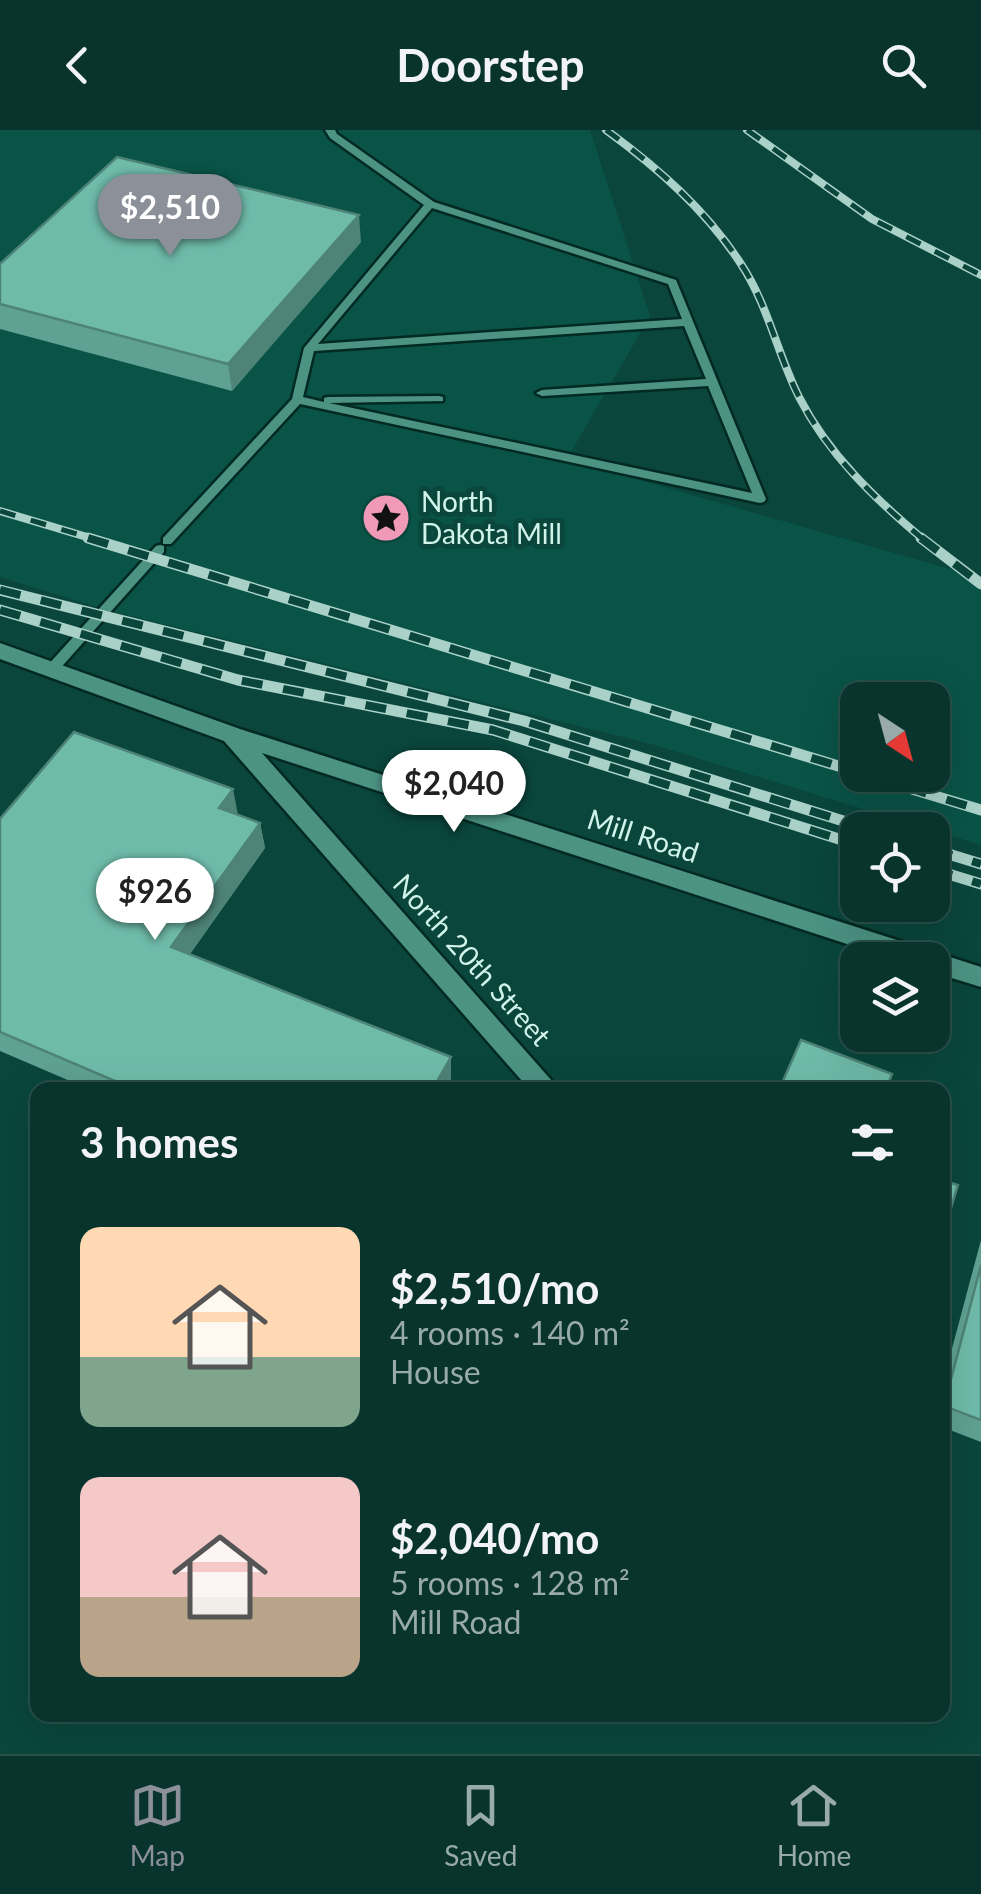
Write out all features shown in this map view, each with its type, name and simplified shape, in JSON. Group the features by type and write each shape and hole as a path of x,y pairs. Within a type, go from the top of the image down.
{"street":[{"name":"Mill Road","path":"0,651 232,735 871,942"},
{"name":"North 20th Street","path":"232,735 541,1082"},
{"name":"Mill Road","path":"950,967 981,977"}],"lane":[{"path":"296,400 760,499 672,282 430,204 333,136 330,130"},
{"path":"51,670 296,400 309,348 430,204"},
{"path":"309,348 688,322"},
{"path":"542,392 712,382"},
{"path":"296,400 439,399"}],"shaded area":[{"name":"North Dakota Mill","path":"0,130 590,130 650,316 567,459 981,578 981,845 950,836 950,812 873,812 651,744 107,610 0,577"}],"building":[{"path":"117,157 359,215 228,364 0,304 0,264"},
{"path":"74,732 233,789 219,808 260,823 171,947 451,1057 437,1082 117,1082 0,1032 0,819"},
{"path":"801,1040 892,1074 889,1082 783,1082"},
{"path":"950,1182 958,1185 950,1211"},
{"path":"981,1265 981,1420 950,1408 950,1383"}],"railway":[{"path":"606,130 680,191 727,244 758,296 791,380 824,438 854,474 924,540"},
{"path":"747,130 872,219 981,275"},
{"path":"0,511 97,540"},
{"path":"88,538 840,767"},
{"path":"921,538 981,584"},
{"path":"0,590 524,721 840,820"},
{"path":"0,610 238,680 493,730 840,839"},
{"path":"922,792 981,810"},
{"path":"950,855 981,864"},
{"path":"950,875 981,884"}],"place":[{"name":"North Dakota Mill","path":"386,518"}]}
